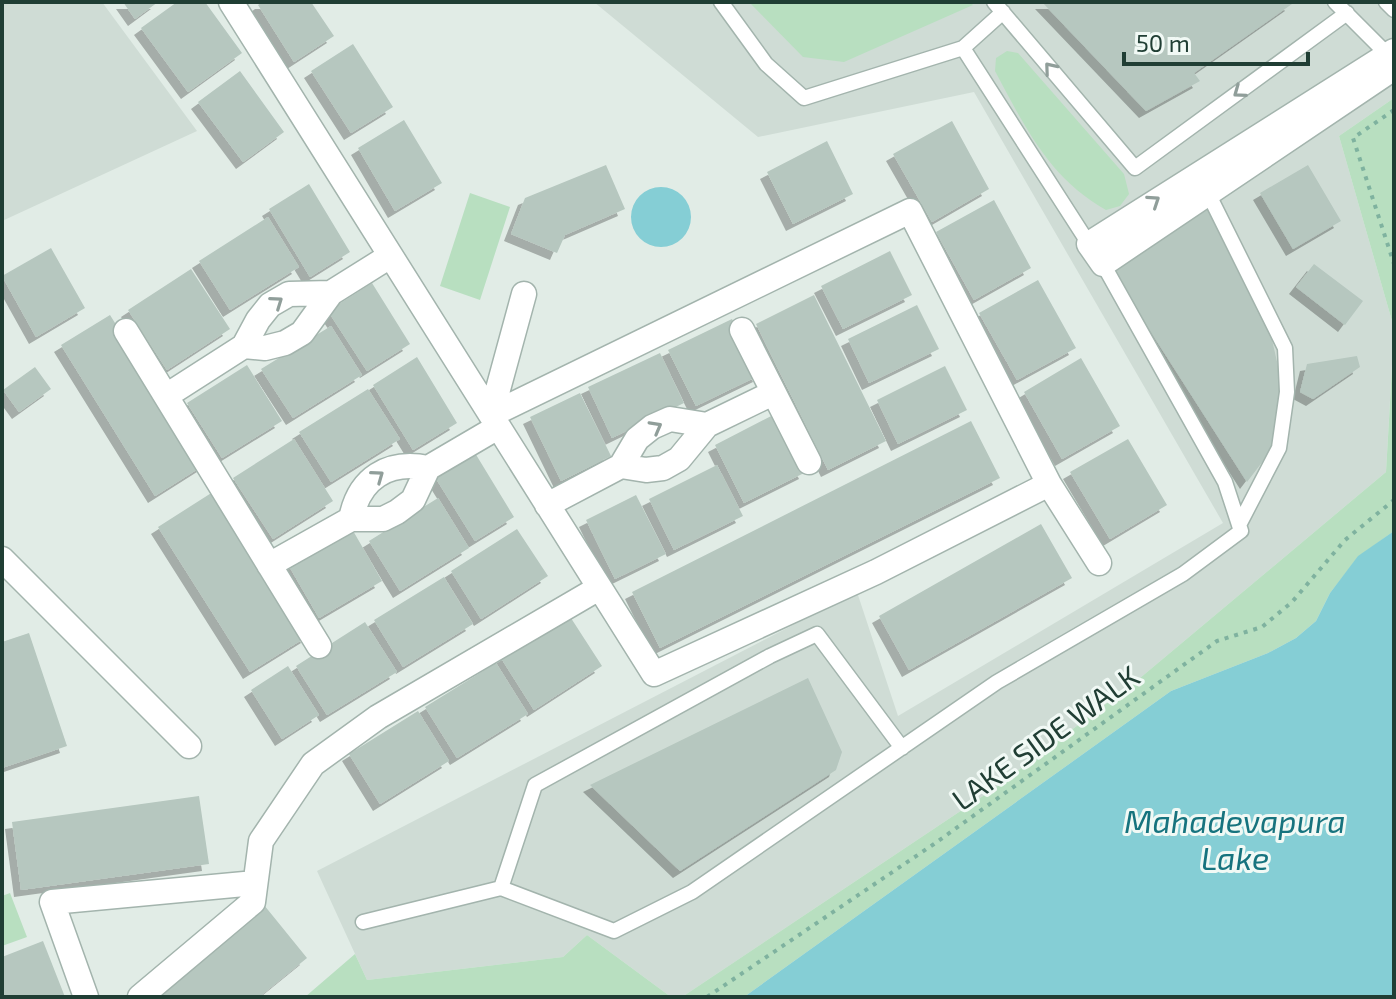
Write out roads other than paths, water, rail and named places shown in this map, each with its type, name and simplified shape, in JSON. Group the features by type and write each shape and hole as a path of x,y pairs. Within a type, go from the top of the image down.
{"street":[{"path":"231,2 654,674 876,572 1049,484"},
{"path":"1096,254 1208,193 1392,58"},
{"path":"1096,254 1392,58"},
{"path":"269,565 351,519 383,519 397,512 413,500 428,468 494,421 910,211 1049,484 1099,563"},
{"path":"244,346 265,348 285,343 302,333 331,293 390,256"},
{"path":"166,396 244,346 270,305 289,294 331,293"},
{"path":"494,421 524,294"},
{"path":"742,330 809,462"},
{"path":"126,331 319,646"},
{"path":"621,466 646,470 663,468 694,445 707,425 773,393"},
{"path":"547,505 621,466 637,439 652,427 670,419 707,425"},
{"path":"351,519 362,488 379,475 394,466 428,468"},
{"path":"2,559 189,746"},
{"path":"140,997 253,902 261,841 313,764 378,717 599,588"},
{"path":"86,997 52,902 255,883"}],"lane":[{"path":"1335,2 1392,58"},
{"path":"1386,2 1394,10"},
{"path":"719,3 766,64 804,98 963,48 999,7 1135,168 1347,13"},
{"path":"363,922 501,888 614,931 692,892 997,682 1183,574 1241,531 1225,482 1096,254 963,48"},
{"path":"1208,193 1285,348 1287,392 1279,448 1239,525"},
{"path":"501,888 535,785 770,656 817,634 902,748"}],"water":[{"path":"661,187 673,189 682,196 689,205 689,229 682,238 673,245 661,247 649,245 640,238 633,229 631,217 633,205 640,196 649,189"},
{"name":"Mahadevapura Lake","path":"1394,531 1394,997 744,997 1171,691 1268,653 1296,638 1316,621 1330,593 1358,556"}]}
